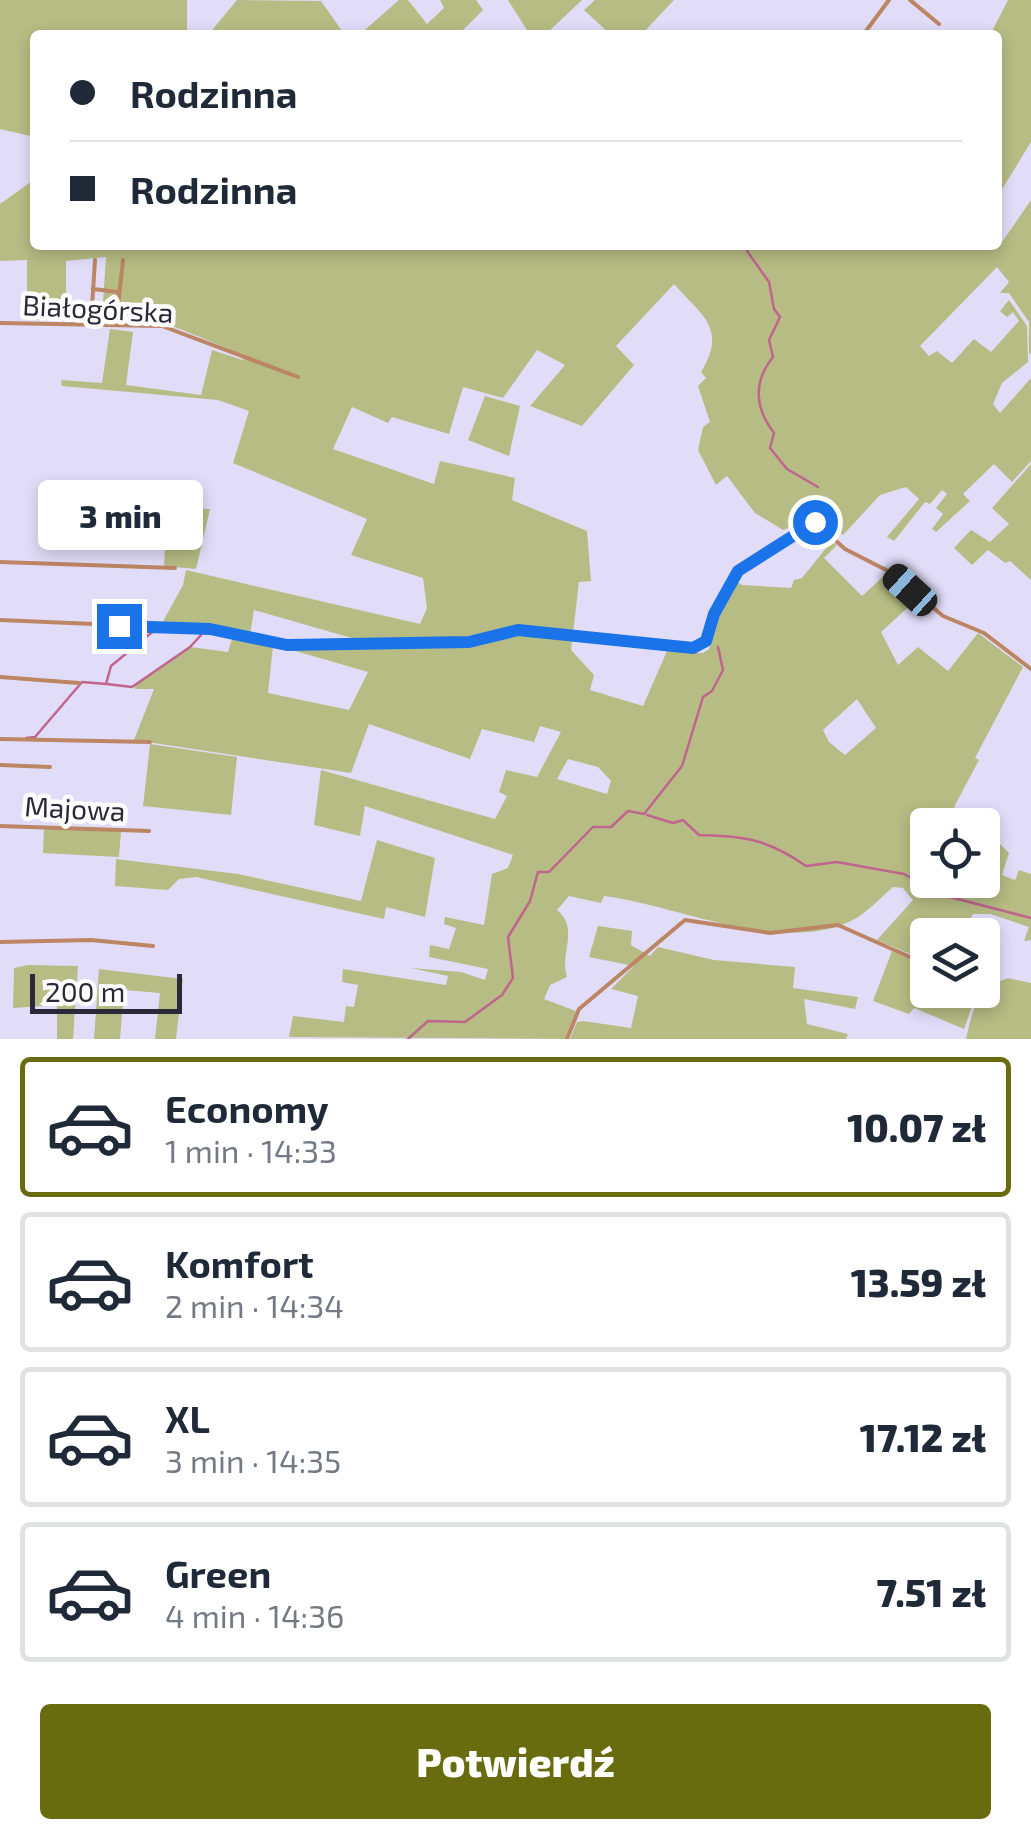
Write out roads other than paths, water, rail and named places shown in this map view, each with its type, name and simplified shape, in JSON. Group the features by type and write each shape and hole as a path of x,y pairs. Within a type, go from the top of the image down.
{"street":[{"path":"867,30 889,0"},
{"path":"910,0 939,24"},
{"path":"92,307 96,260"},
{"path":"116,324 123,260"},
{"path":"93,289 120,292"},
{"name":"Białogórska","path":"0,323 168,328 298,377"},
{"path":"0,620 210,629 287,645 469,642 518,630 693,648 706,641 714,614 738,571 815,522 845,549 892,573 943,616 984,633 1031,670"},
{"path":"0,562 176,568"},
{"path":"0,677 79,684"},
{"path":"0,739 150,742"},
{"path":"0,765 50,767"},
{"name":"Majowa","path":"0,826 149,832"},
{"path":"568,1039 578,1009 685,920 770,933 838,925 910,957"},
{"path":"0,942 91,940 153,946"}],"waterway":[{"path":"747,250 769,282 774,309 780,317 769,340 773,357 762,376 759,395 763,414 774,433 770,448 787,469 818,487"},
{"path":"26,738 35,737 82,682 106,684 111,666 156,629"},
{"path":"107,684 132,687 190,647 202,634"},
{"path":"408,1039 428,1021 465,1022 502,995 513,978 508,937 530,901 538,872 549,872 593,827 611,827 628,811 644,814 682,766 703,697 712,691 723,670 718,647"},
{"path":"647,815 673,823 683,820 699,835 742,838 767,845 806,866 837,862 904,874 942,895 1031,918"}]}
